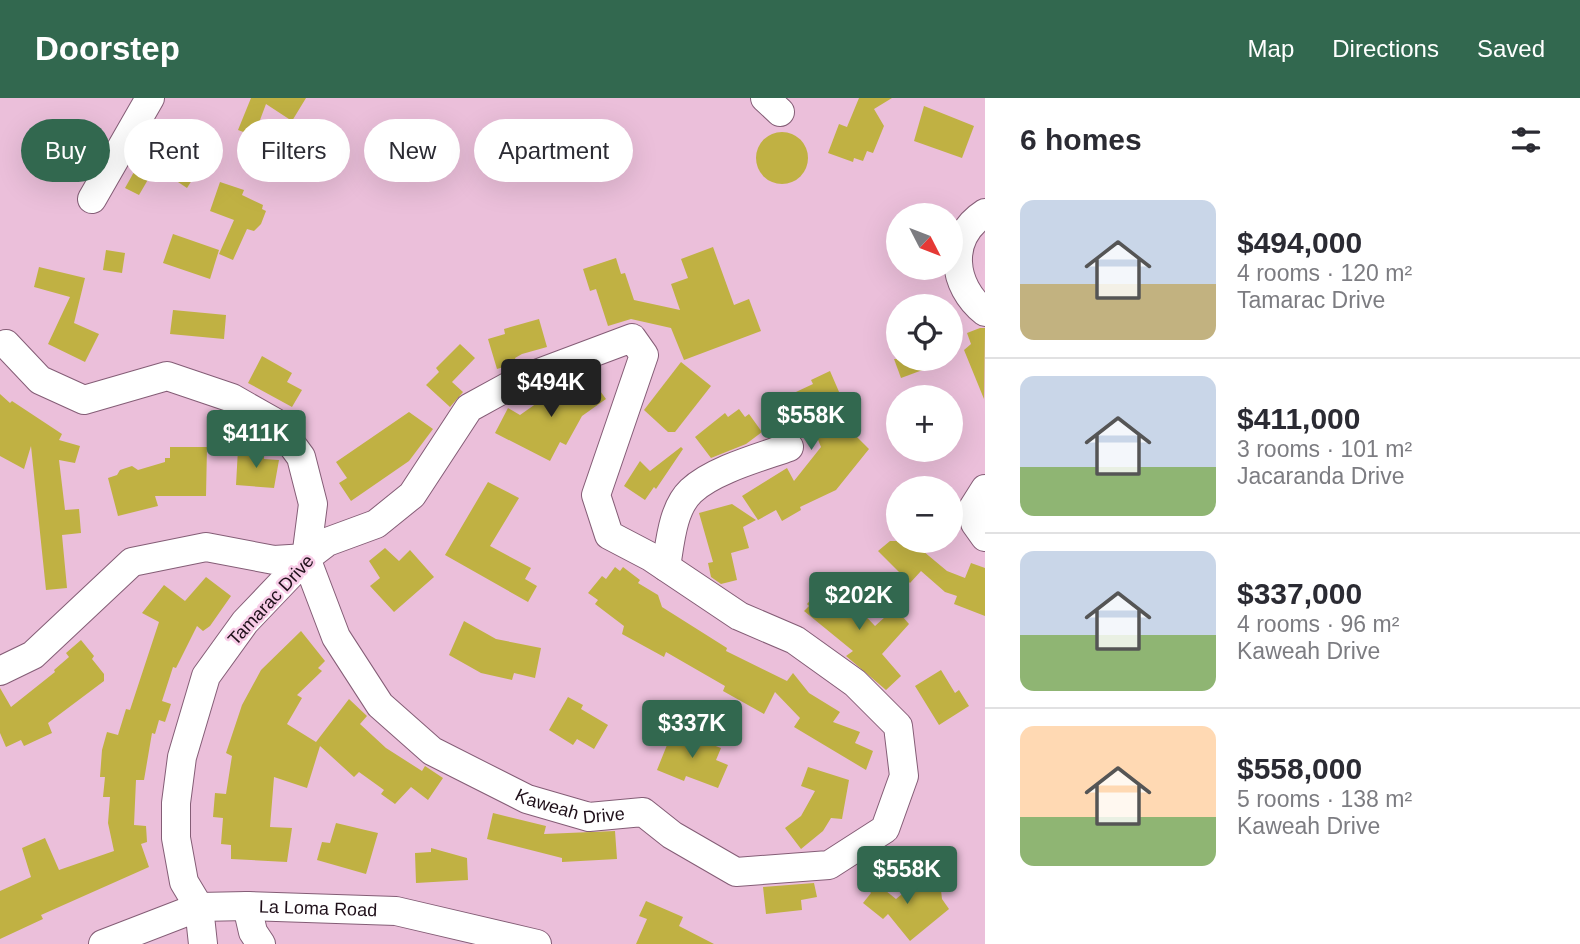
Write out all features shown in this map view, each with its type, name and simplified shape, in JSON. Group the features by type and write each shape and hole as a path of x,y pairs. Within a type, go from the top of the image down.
{"street":[{"path":"92,199 150,98"},
{"path":"985,213 977,218 963,240 958,260 960,284 973,303 985,312"},
{"name":"Tamarac Drive","path":"203,944 199,907 184,882 176,838 176,803 182,757 206,676 245,622 306,558 327,542 376,524 412,495 469,408 520,380 632,338"},
{"name":"Kaweah Drive","path":"306,558 337,637 380,705 432,751 527,799 589,817 643,812 671,835 736,872 829,865 885,829 904,776 898,726 855,682 795,640 739,616 666,567 609,535 596,495 644,355 632,338"},
{"path":"0,671 33,655 131,562 205,547 274,560 306,558 313,504 301,457 276,424 232,398 167,376 84,400 40,380 6,344"},
{"path":"666,567 672,532 681,506 691,491 736,466 789,447"},
{"path":"985,489 973,508 975,523 985,537"},
{"path":"247,906 253,932 261,944"},
{"name":"La Loma Road","path":"103,944 199,907 247,906 396,911 537,944"}],"building":[{"path":"251,98 306,98 293,119 266,104 260,119 242,119"},
{"path":"859,98 892,98 874,109 884,126 873,153 867,151 863,161 854,158 853,162 828,153 839,124 847,127"},
{"path":"924,106 974,126 962,158 914,141"},
{"path":"782,132 792,134 800,140 806,148 806,168 800,176 792,182 782,184 772,182 764,176 758,168 756,158 758,148 764,140 772,134"},
{"path":"128,182 147,182 139,195 125,188"},
{"path":"178,182 191,182 187,188"},
{"path":"220,182 244,190 242,195 263,205 262,209 266,211 261,224 254,231 247,229 233,260 219,254 234,220 210,211"},
{"path":"173,234 219,250 210,279 163,263"},
{"path":"713,247 734,305 749,299 761,331 684,360 671,328 631,319 608,326 596,289 590,291 583,269 616,258 621,274 625,273 634,300 680,310 671,284 688,278 681,259"},
{"path":"106,250 125,253 122,273 103,270"},
{"path":"39,267 85,278 74,323 99,334 85,362 48,344 70,297 34,287"},
{"path":"173,310 226,315 224,339 170,334"},
{"path":"539,319 547,347 522,354 515,358 517,363 497,369 488,339 505,334 504,329"},
{"path":"985,328 984,399 964,350 971,344 967,333"},
{"path":"460,344 475,358 452,382 463,392 450,407 426,385 439,372 436,368"},
{"path":"262,356 292,373 287,382 302,390 292,407 248,383"},
{"path":"681,362 711,386 675,432 668,432 644,410"},
{"path":"830,371 846,408 834,413 858,432 855,435 869,449 836,490 800,507 801,510 782,521 776,510 758,520 742,496 787,468 794,481 821,447 814,430 775,419 781,399 813,384 811,380"},
{"path":"898,371 920,371 901,378"},
{"path":"589,376 606,399 582,416 566,445 560,442 550,461 495,433 508,408 520,415 557,389 561,395"},
{"path":"0,394 10,403 12,401 62,434 59,440 80,446 75,463 59,460 65,510 79,509 81,533 62,535 67,588 46,590 31,446 24,469 0,456"},
{"path":"739,409 745,417 749,414 762,432 746,444 711,458 695,437 725,413 728,417"},
{"path":"409,412 433,429 409,461 351,501 339,483 347,478 336,462"},
{"path":"170,447 207,447 206,496 155,496 158,506 118,516 108,478 132,466 138,470 165,462 165,458 170,458"},
{"path":"681,447 683,449 656,489 654,487 645,500 624,486 640,461 650,471"},
{"path":"238,449 264,452 264,459 279,460 274,488 236,485"},
{"path":"488,482 519,498 490,546 531,568 525,579 537,586 528,602 445,555"},
{"path":"732,504 756,520 743,527 749,548 731,553 737,580 721,584 711,577 708,563 713,562 699,513"},
{"path":"886,544 886,553 925,553 947,571 965,578 971,563 985,568 985,616 954,604 957,596 945,592 921,571 910,583 878,551"},
{"path":"385,548 399,561 410,550 434,577 394,612 370,586 380,578 369,561"},
{"path":"615,567 620,571 623,567 640,580 638,583 658,595 662,607 727,648 726,651 787,681 793,673 809,693 840,712 833,722 860,732 855,743 873,751 866,770 794,727 800,718 775,692 764,714 723,691 725,686 666,652 664,657 622,634 624,626 595,604 598,600 588,593 602,576 606,579"},
{"path":"206,577 231,596 210,626 203,631 197,626 176,668 173,667 162,701 171,704 165,722 159,720 155,734 152,733 144,780 136,780 134,825 146,826 147,842 141,844 149,867 41,915 43,919 0,939 0,891 31,877 22,848 45,838 59,870 114,851 108,823 110,797 103,797 105,777 100,777 102,750 107,732 118,735 126,709 130,710 159,622 142,613 164,585 185,601"},
{"path":"830,579 875,626 895,608 909,624 882,654 901,676 886,690 846,656 853,651 804,611"},
{"path":"464,621 496,639 541,648 535,678 514,673 512,680 481,673 449,655"},
{"path":"301,631 325,661 318,668 322,671 297,695 302,698 287,724 316,742 349,699 367,716 360,724 386,748 422,771 425,766 443,778 428,800 411,787 395,804 381,794 384,790 359,772 354,777 320,746 307,788 274,777 270,827 292,828 287,862 231,859 231,845 221,844 223,818 213,817 215,793 226,794 232,756 226,753 242,705 261,670"},
{"path":"81,640 94,656 92,659 104,674 104,681 48,723 52,733 24,746 21,740 6,747 0,733 0,688 11,707 55,672 69,657 66,653"},
{"path":"941,670 955,693 959,690 969,706 939,725 915,686"},
{"path":"568,697 583,705 581,709 608,725 594,749 577,739 573,745 549,730"},
{"path":"673,730 721,748 716,760 728,765 718,788 686,776 684,781 657,770"},
{"path":"808,767 849,780 842,819 831,818 823,831 801,849 785,828 801,816 815,791 801,786"},
{"path":"493,813 546,826 544,834 615,831 617,859 562,862 562,858 487,839"},
{"path":"336,823 378,833 366,874 317,860 322,842 330,843"},
{"path":"431,848 467,858 468,880 416,883 415,853 431,852"},
{"path":"865,874 896,899 923,877 932,887 941,890 942,899 949,909 910,941 888,914 883,919 863,903 871,893 860,879"},
{"path":"814,883 817,897 801,900 802,910 766,914 763,887"},
{"path":"646,901 683,917 679,926 714,944 636,944 647,919 639,916"}]}
